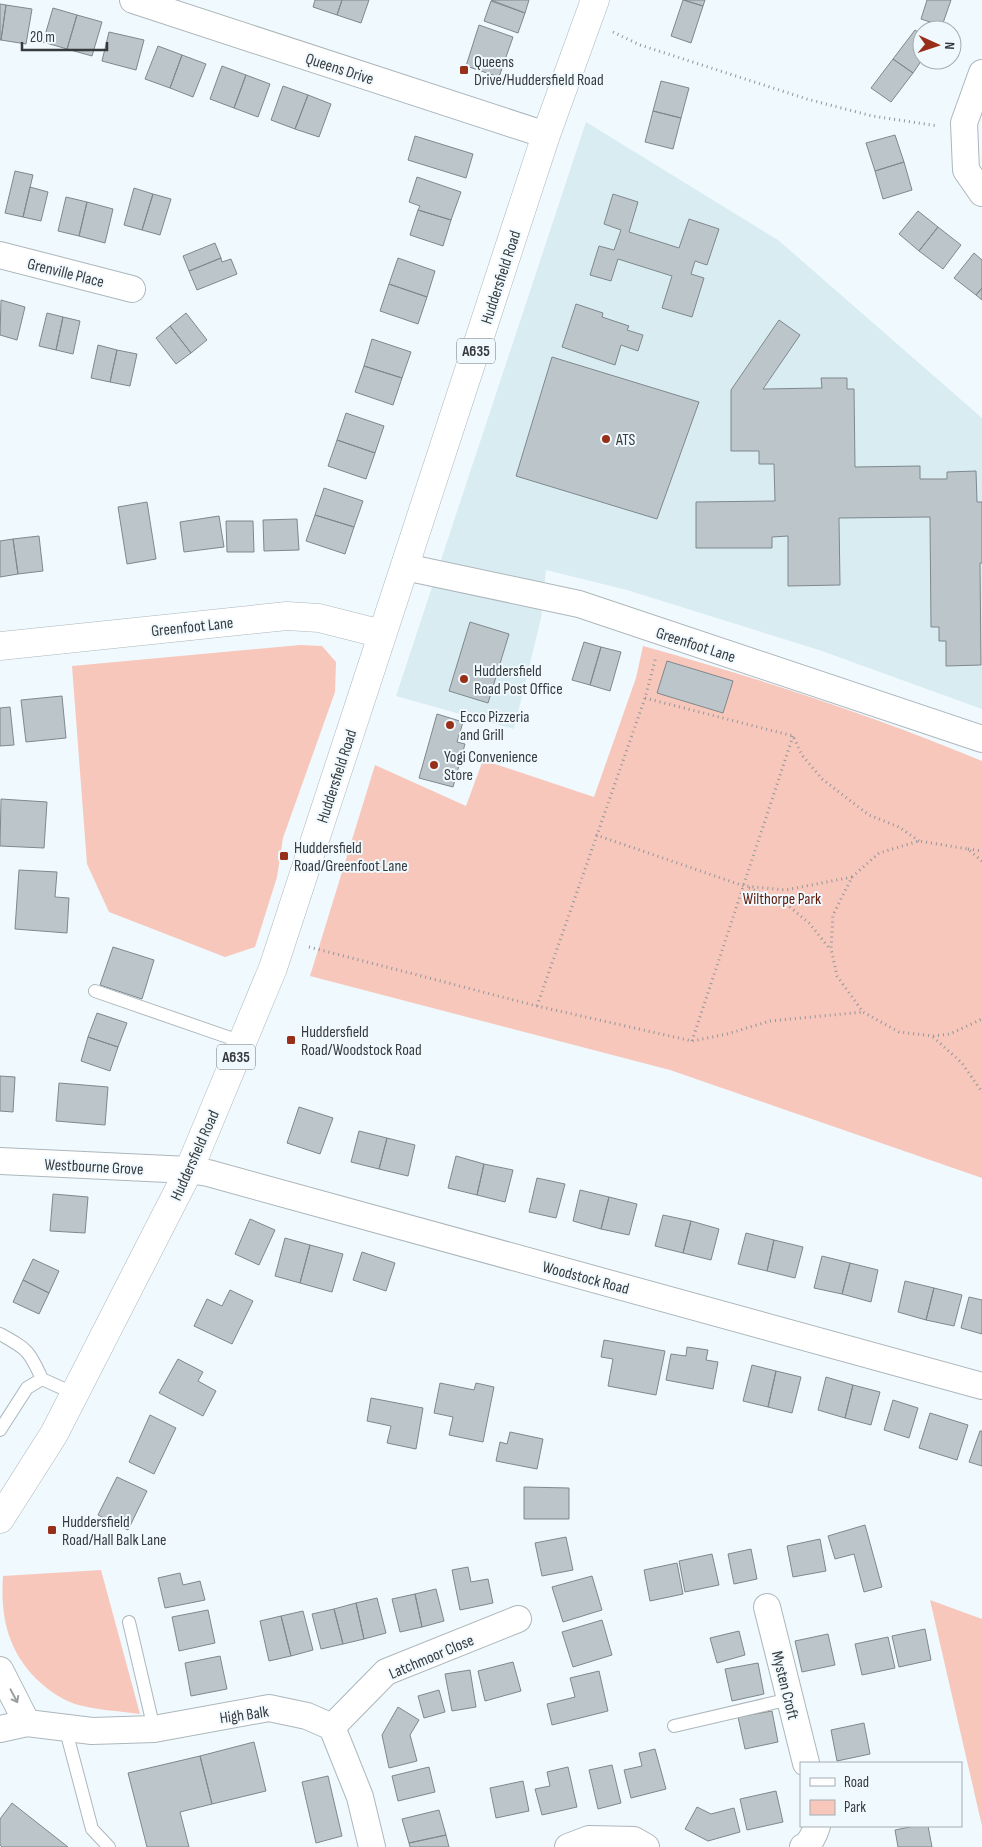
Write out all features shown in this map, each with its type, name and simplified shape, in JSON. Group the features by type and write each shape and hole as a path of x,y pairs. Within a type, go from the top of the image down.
{"main road":[{"name":"Huddersfield Road","path":"0,1519 54,1434 189,1170 273,968 546,135 592,10"},
{"name":"Greenfoot Lane","path":"0,646 287,616 319,618 382,634"}],"street":[{"name":"Queens Drive","path":"133,0 546,135"},
{"path":"982,73 964,123 966,170 982,193"},
{"name":"Grenville Place","path":"0,255 132,289"},
{"name":"Greenfoot Lane","path":"405,567 579,604 982,739"},
{"name":"Westbourne Grove","path":"0,1161 189,1170"},
{"name":"Woodstock Road","path":"189,1170 208,1173 982,1386"},
{"name":"Mysten Croft","path":"767,1607 806,1762"},
{"name":"Latchmoor Close","path":"332,1727 386,1672 518,1618"},
{"path":"0,1670 27,1722"},
{"name":"High Balk","path":"0,1729 27,1722 92,1731 154,1730 269,1708 307,1716 332,1727"},
{"path":"332,1727 360,1798 372,1847"},
{"path":"803,1847 807,1845 816,1832 817,1827"},
{"path":"568,1847 589,1839 634,1840 646,1847"}],"lane":[{"path":"95,991 242,1042"},
{"path":"0,1334 22,1346 32,1357 42,1379 75,1394"},
{"path":"0,1430 27,1388 42,1379"},
{"path":"129,1622 154,1730"},
{"path":"674,1726 790,1699"},
{"path":"65,1727 92,1829 109,1847"}],"path":[{"path":"592,10 640,45 807,99 872,116 936,126 964,123"},
{"path":"537,1006 645,698 663,632"},
{"path":"645,698 793,736"},
{"path":"793,736 802,755 822,779 869,815 899,827 920,841 982,851"},
{"path":"692,1041 793,736"},
{"path":"596,835 744,886 784,902 809,923 830,949"},
{"path":"920,841 879,853 852,877 833,915 830,949 837,976 863,1012 899,1032 933,1036 950,1034 982,1019"},
{"path":"968,849 982,861"},
{"path":"744,886 786,890 852,877"},
{"path":"282,940 537,1006 692,1041 727,1034 770,1021 863,1012"},
{"path":"933,1036 962,1063 982,1092"}],"shaded area":[{"path":"586,122 778,240 982,418 982,709 819,650 627,590 546,570 541,618 514,729 396,696"}],"green space":[{"path":"300,645 322,646 336,662 335,692 283,838 277,877 255,947 225,957 109,912 87,864 72,666"},
{"name":"Wilthorpe Park","path":"643,646 814,698 899,728 982,761 982,1178 670,1070 310,976 375,765 466,806 483,760 594,797 636,678"},
{"path":"101,1570 140,1714 83,1706 57,1696 31,1673 22,1661 14,1648 5,1621 2,1592 3,1576"},
{"path":"930,1600 982,1619 982,1826"}],"building":[{"path":"315,0 342,0 337,15 313,7"},
{"path":"342,0 369,0 361,23 337,15"},
{"path":"491,0 529,0 525,13"},
{"path":"683,0 703,6 691,43 671,36"},
{"path":"684,0 705,0 703,6"},
{"path":"927,0 951,0 944,20 921,19"},
{"path":"491,1 525,13 518,33 484,21"},
{"path":"0,4 6,5 1,40 0,40"},
{"path":"6,5 32,9 26,44 1,40"},
{"path":"53,8 77,15 67,49 43,42"},
{"path":"77,15 102,22 92,56 67,49"},
{"path":"479,25 513,37 499,77 466,66"},
{"path":"109,32 144,40 136,70 102,61"},
{"path":"912,34 912,70 915,70 913,73 893,59"},
{"path":"158,46 182,55 170,88 145,79"},
{"path":"182,55 206,64 193,97 170,88"},
{"path":"893,59 913,73 891,102 871,88"},
{"path":"222,66 246,75 234,108 210,99"},
{"path":"246,75 270,84 258,117 234,108"},
{"path":"661,81 689,88 681,118 653,111"},
{"path":"283,86 308,95 295,129 271,120"},
{"path":"308,95 331,104 319,137 295,129"},
{"path":"653,111 681,118 673,149 645,142"},
{"path":"895,135 904,162 875,171 866,143"},
{"path":"415,136 473,154 466,178 408,160"},
{"path":"904,162 912,190 883,199 875,171"},
{"path":"15,171 33,175 23,217 5,213"},
{"path":"417,177 461,192 451,220 418,210 420,206 409,202"},
{"path":"30,187 48,192 41,221 23,217"},
{"path":"134,188 153,194 142,230 124,225"},
{"path":"153,194 171,199 160,235 142,230"},
{"path":"613,194 638,202 629,232 679,248 689,219 719,229 707,265 695,261 691,274 704,278 692,317 662,308 672,276 618,259 611,281 590,275 599,246 614,250 621,230 604,224"},
{"path":"66,197 87,202 79,236 58,231"},
{"path":"87,202 113,209 105,243 79,236"},
{"path":"418,210 451,220 443,246 410,235"},
{"path":"918,211 938,227 919,251 899,234"},
{"path":"938,227 961,245 943,269 919,251"},
{"path":"215,243 221,258 189,271 183,256"},
{"path":"974,253 982,260 982,288 976,295 954,278"},
{"path":"221,258 222,262 231,259 237,274 197,290 189,271"},
{"path":"398,258 435,271 427,297 389,284"},
{"path":"389,284 427,297 418,324 380,311"},
{"path":"982,288 982,300 976,295"},
{"path":"1,300 25,307 17,340 0,335"},
{"path":"576,304 603,313 602,317 629,326 627,330 643,335 638,351 621,345 615,365 562,347"},
{"path":"47,313 63,317 56,350 39,346"},
{"path":"186,313 207,340 191,353 170,326"},
{"path":"63,317 80,321 73,354 56,350"},
{"path":"779,320 800,335 763,389 822,388 821,378 847,378 847,389 854,389 855,467 920,466 920,479 947,479 947,472 976,471 977,502 982,502 982,563 980,563 981,665 946,666 946,641 939,641 939,627 931,627 930,517 839,518 840,585 788,586 788,536 772,537 772,548 696,548 696,502 775,501 774,464 759,464 759,451 731,451 731,390"},
{"path":"170,326 191,353 176,364 156,338"},
{"path":"372,339 411,352 402,378 364,366"},
{"path":"98,345 117,350 110,382 91,378"},
{"path":"117,350 137,354 130,386 110,382"},
{"name":"ATS","path":"552,357 699,402 657,519 516,476"},
{"path":"364,366 402,378 393,405 355,392"},
{"path":"346,413 384,426 375,453 337,440"},
{"path":"337,440 375,453 366,479 328,466"},
{"path":"324,488 363,501 354,527 315,515"},
{"path":"147,502 156,559 127,564 118,507"},
{"path":"315,515 354,527 345,554 306,541"},
{"path":"219,516 224,547 184,552 180,522"},
{"path":"297,519 299,550 264,551 263,520"},
{"path":"226,521 253,521 254,552 227,552"},
{"path":"39,536 43,571 18,574 13,539"},
{"path":"13,539 18,574 0,577 0,541"},
{"path":"470,622 509,634 488,703 449,691"},
{"path":"584,642 601,647 590,685 572,680"},
{"path":"601,647 621,652 610,691 590,685"},
{"path":"667,661 733,681 723,713 657,693"},
{"path":"62,696 66,738 26,742 21,700"},
{"path":"10,707 14,745 0,746 0,708"},
{"path":"437,714 463,722 457,742 465,744 453,787 419,778"},
{"path":"1,799 47,802 44,848 0,846"},
{"path":"19,870 57,872 55,897 69,898 67,933 15,929"},
{"path":"113,947 154,960 142,999 100,985"},
{"path":"97,1013 127,1023 118,1047 88,1037"},
{"path":"88,1037 118,1047 110,1071 81,1061"},
{"path":"0,1076 15,1077 13,1112 0,1111"},
{"path":"59,1083 108,1087 105,1125 56,1121"},
{"path":"299,1107 333,1118 320,1154 287,1143"},
{"path":"359,1131 387,1138 379,1169 351,1162"},
{"path":"387,1138 415,1145 408,1176 379,1169"},
{"path":"456,1156 484,1164 477,1195 448,1188"},
{"path":"484,1164 513,1170 505,1202 477,1195"},
{"path":"537,1178 565,1184 556,1218 529,1212"},
{"path":"580,1190 609,1197 601,1229 573,1221"},
{"path":"53,1194 88,1197 85,1233 50,1231"},
{"path":"609,1197 637,1204 629,1235 601,1229"},
{"path":"663,1215 691,1221 683,1253 655,1246"},
{"path":"250,1219 275,1230 259,1265 235,1254"},
{"path":"691,1221 719,1229 711,1260 683,1253"},
{"path":"746,1233 774,1240 767,1271 738,1264"},
{"path":"285,1238 310,1245 300,1283 275,1276"},
{"path":"774,1240 803,1247 795,1278 767,1271"},
{"path":"310,1245 343,1254 332,1292 300,1283"},
{"path":"362,1252 395,1263 386,1291 353,1280"},
{"path":"822,1256 850,1263 842,1294 814,1288"},
{"path":"33,1259 59,1271 49,1293 23,1280"},
{"path":"850,1263 878,1270 871,1302 842,1294"},
{"path":"23,1280 49,1293 39,1314 13,1302"},
{"path":"905,1281 934,1288 926,1320 898,1312"},
{"path":"934,1288 962,1295 954,1326 926,1320"},
{"path":"230,1290 253,1301 232,1344 194,1326 207,1299 222,1306"},
{"path":"969,1297 982,1300 982,1334 961,1328"},
{"path":"604,1340 665,1351 656,1395 608,1386 613,1359 601,1357"},
{"path":"687,1347 708,1350 706,1360 718,1362 713,1389 666,1380 671,1354 686,1356"},
{"path":"178,1359 203,1372 198,1381 216,1391 203,1416 159,1393"},
{"path":"752,1365 776,1371 768,1407 743,1401"},
{"path":"776,1371 801,1377 792,1413 768,1407"},
{"path":"826,1377 853,1385 845,1418 818,1410"},
{"path":"440,1383 474,1390 476,1383 494,1387 483,1442 449,1435 453,1417 434,1413"},
{"path":"853,1385 880,1392 871,1425 845,1418"},
{"path":"371,1398 423,1408 416,1449 387,1443 391,1426 367,1421"},
{"path":"893,1400 918,1408 909,1438 884,1430"},
{"path":"930,1413 968,1425 957,1460 919,1448"},
{"path":"150,1415 176,1428 154,1474 129,1462"},
{"path":"980,1431 982,1431 982,1466 969,1462"},
{"path":"510,1432 543,1439 537,1469 496,1461 500,1442 507,1444"},
{"path":"117,1477 147,1491 128,1530 98,1515"},
{"path":"524,1487 569,1488 569,1519 524,1519"},
{"path":"865,1525 882,1587 864,1592 854,1554 835,1559 828,1536"},
{"path":"566,1537 573,1570 542,1576 535,1543"},
{"path":"820,1539 826,1571 793,1577 787,1546"},
{"path":"751,1549 757,1579 734,1584 728,1554"},
{"path":"712,1554 719,1585 685,1592 679,1561"},
{"path":"677,1563 683,1594 650,1601 644,1570"},
{"path":"468,1567 471,1582 488,1579 493,1603 460,1610 452,1570"},
{"path":"180,1573 183,1585 200,1581 205,1600 165,1608 158,1578"},
{"path":"592,1576 602,1610 563,1622 552,1587"},
{"path":"436,1589 444,1621 422,1627 415,1594"},
{"path":"415,1594 422,1627 400,1632 392,1599"},
{"path":"377,1598 386,1633 364,1639 356,1603"},
{"path":"356,1603 364,1639 343,1644 334,1609"},
{"path":"334,1609 343,1644 321,1649 312,1614"},
{"path":"208,1610 215,1643 179,1651 172,1617"},
{"path":"303,1611 313,1650 291,1656 281,1616"},
{"path":"281,1616 291,1656 269,1661 260,1621"},
{"path":"602,1620 612,1655 573,1667 562,1632"},
{"path":"925,1629 931,1660 899,1667 892,1636"},
{"path":"739,1631 745,1655 717,1663 710,1638"},
{"path":"828,1634 835,1665 802,1672 795,1641"},
{"path":"888,1637 895,1668 862,1675 855,1644"},
{"path":"220,1656 227,1689 191,1696 185,1663"},
{"path":"513,1662 521,1691 485,1701 478,1671"},
{"path":"758,1663 764,1694 732,1701 725,1669"},
{"path":"470,1670 476,1707 452,1711 445,1674"},
{"path":"599,1671 608,1711 552,1725 547,1704 575,1697 570,1678"},
{"path":"439,1690 445,1712 424,1718 418,1696"},
{"path":"398,1707 419,1720 410,1735 417,1761 389,1768 382,1735"},
{"path":"772,1711 778,1742 745,1749 738,1717"},
{"path":"864,1723 870,1754 837,1761 831,1730"},
{"path":"254,1742 266,1791 212,1804 200,1756"},
{"path":"655,1749 666,1789 631,1798 624,1770 642,1766 639,1753"},
{"path":"200,1756 212,1804 180,1812 189,1847 147,1847 128,1773"},
{"path":"612,1765 621,1803 598,1809 589,1770"},
{"path":"429,1767 435,1792 398,1801 392,1776"},
{"path":"568,1767 577,1807 542,1815 535,1789 550,1786 547,1772"},
{"path":"328,1776 342,1836 316,1843 302,1782"},
{"path":"523,1781 529,1811 496,1818 490,1788"},
{"path":"776,1791 783,1822 747,1830 740,1799"},
{"path":"12,1803 68,1847 2,1847 0,1845 0,1819"},
{"path":"697,1807 711,1814 734,1808 740,1832 708,1841 685,1829"},
{"path":"439,1810 446,1835 409,1843 402,1819"},
{"path":"910,1827 928,1827 932,1847 898,1847 895,1830"},
{"path":"446,1835 449,1847 410,1847 409,1843"}],"place":[{"name":"Queens Drive/Huddersfield Road","path":"464,70"},
{"name":"ATS","path":"606,439"},
{"name":"Huddersfield Road Post Office","path":"464,679"},
{"name":"Ecco Pizzeria and Grill","path":"450,725"},
{"name":"Yogi Convenience Store","path":"434,765"},
{"name":"Huddersfield Road/Greenfoot Lane","path":"284,856"},
{"name":"Huddersfield Road/Woodstock Road","path":"291,1040"},
{"name":"Huddersfield Road/Hall Balk Lane","path":"52,1530"}]}
